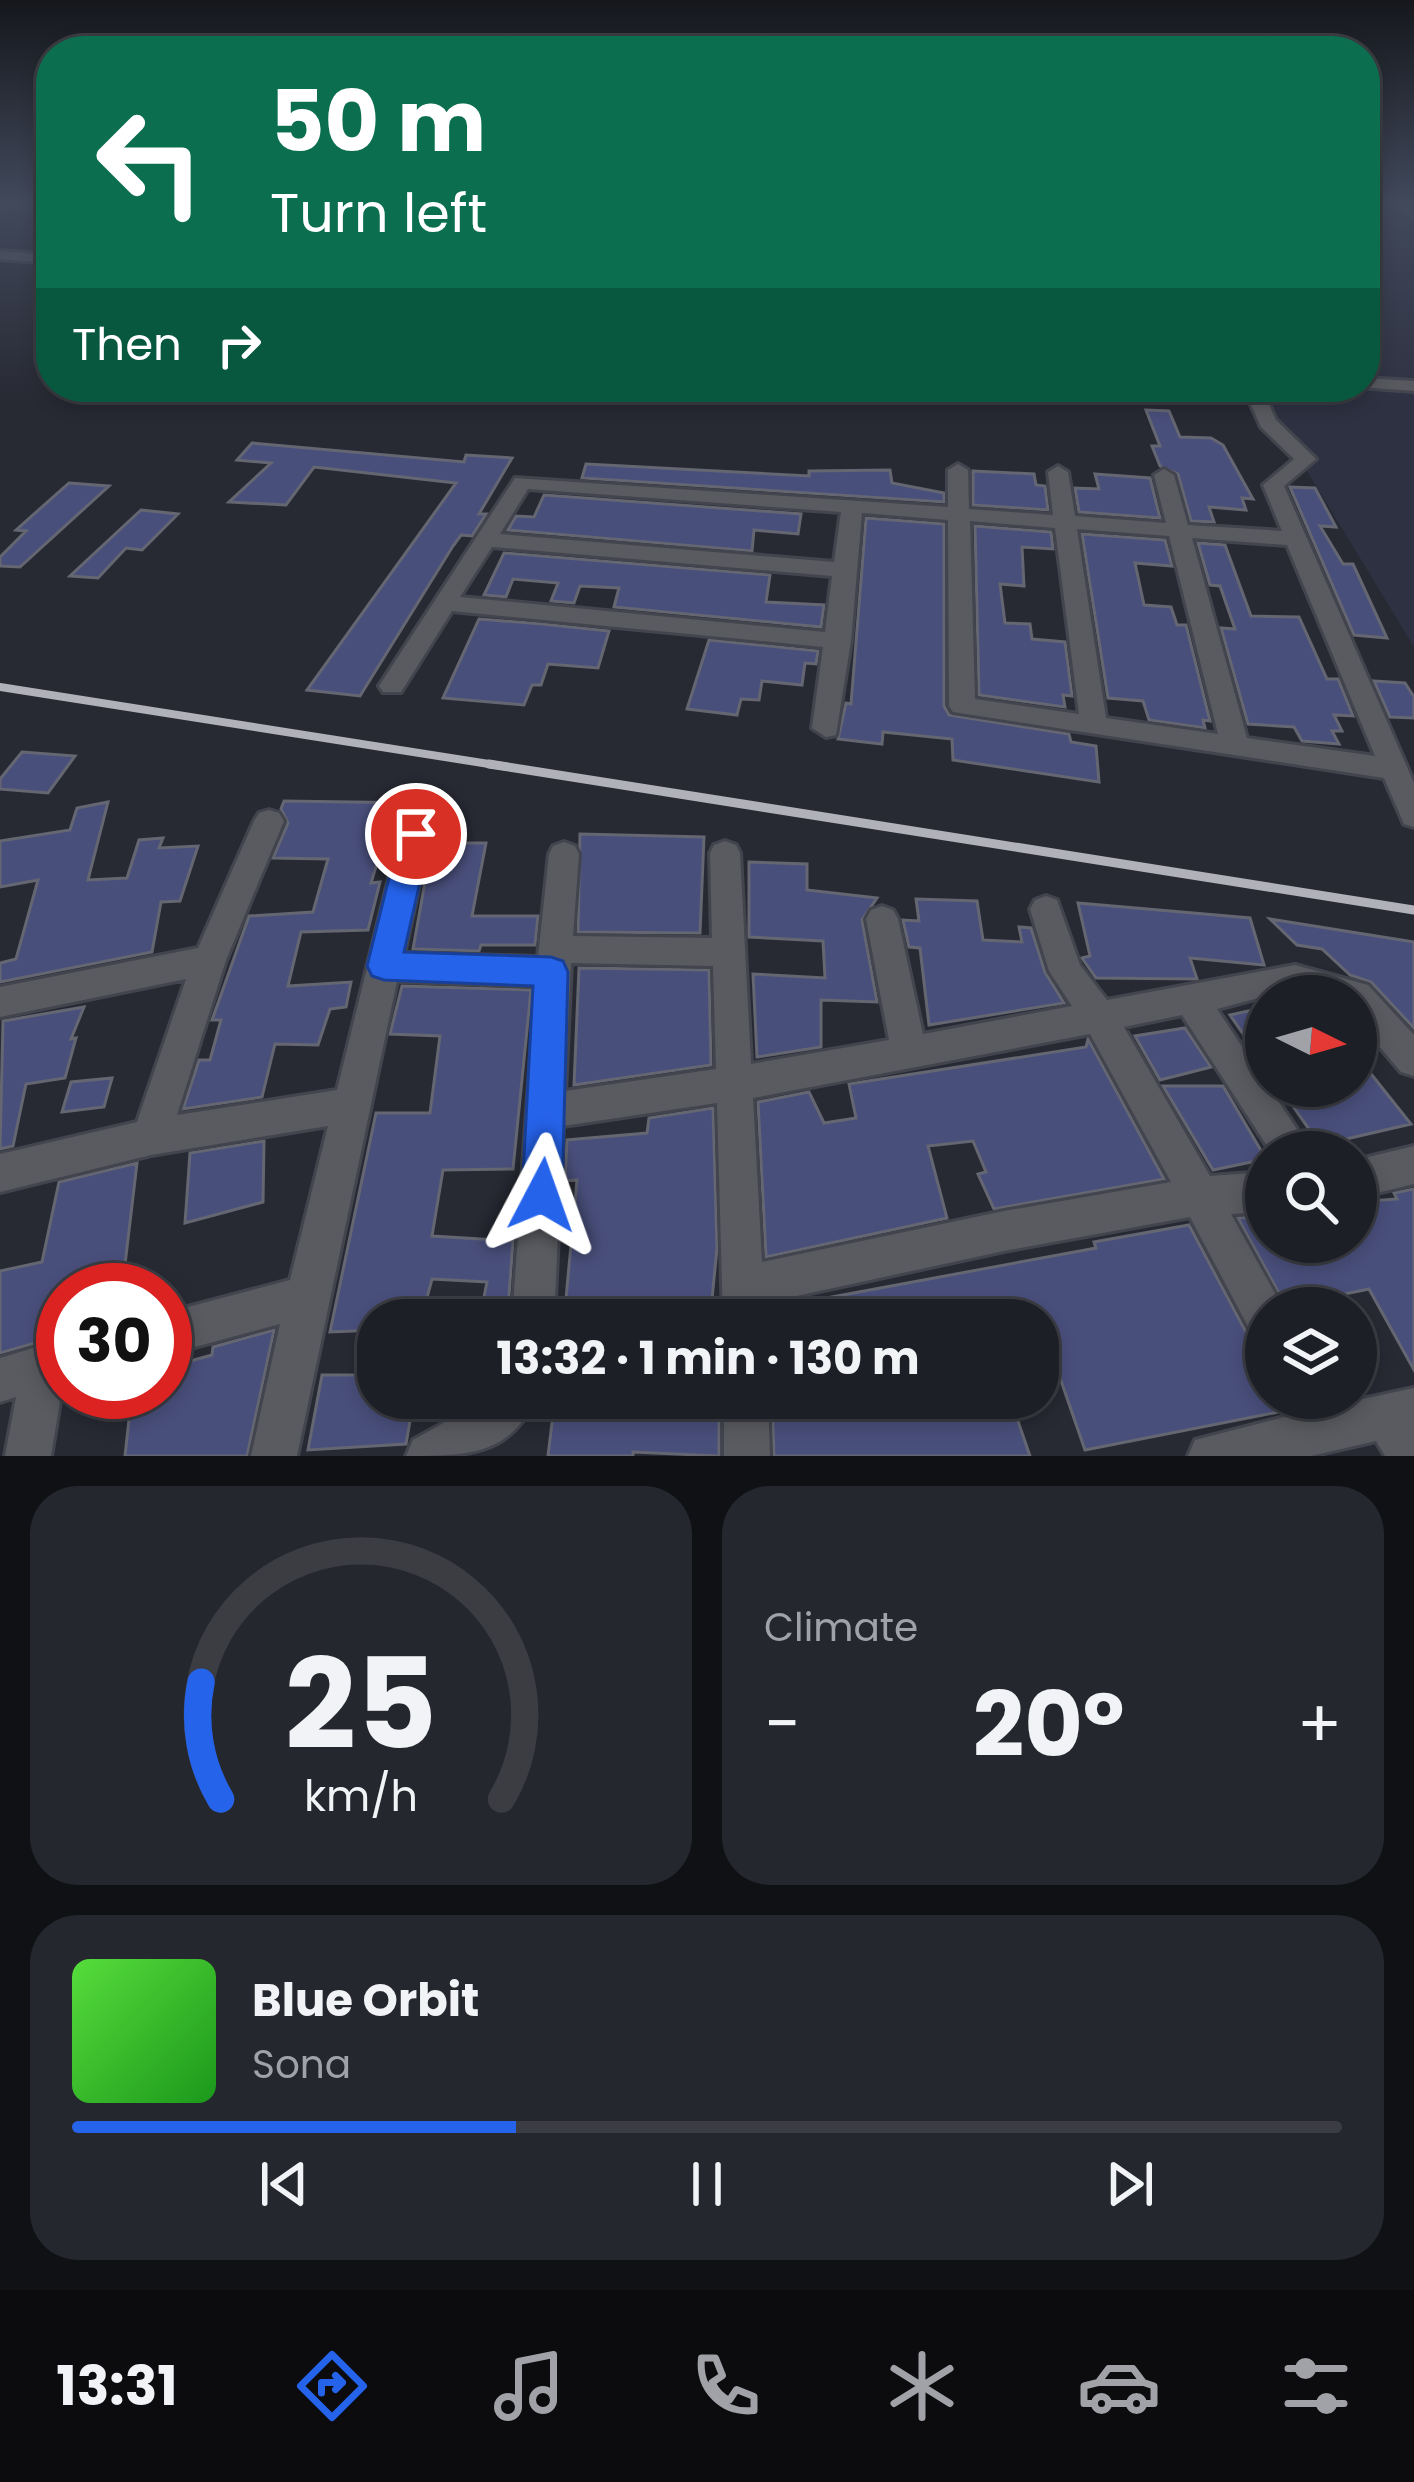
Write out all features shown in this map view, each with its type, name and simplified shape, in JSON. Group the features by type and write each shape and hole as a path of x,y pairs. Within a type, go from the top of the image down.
{"street":[{"path":"1380,380 1414,382"},
{"path":"1259,402 1268,423 1306,459 1273,485 1414,816"},
{"path":"958,470 962,706 1392,769"},
{"path":"1058,472 1094,725"},
{"path":"1164,475 1235,746"},
{"path":"392,686 522,482 1294,538"},
{"path":"826,728 852,508"},
{"path":"485,540 846,570"},
{"path":"445,603 839,641"},
{"path":"151,1137 209,960 269,821"},
{"path":"274,1456 416,834"},
{"path":"725,853 731,1084 744,1299"},
{"path":"535,1299 553,960 564,854"},
{"path":"1046,908 1066,971 1100,1018 1250,1287"},
{"path":"882,920 910,1054"},
{"path":"384,966 728,952"},
{"path":"0,1003 209,960"},
{"path":"548,1111 910,1054 1295,980 1331,985 1356,995 1414,1060"},
{"path":"1190,998 1279,1131"},
{"path":"0,1173 151,1137 352,1105"},
{"path":"1377,1174 1414,1165"},
{"path":"761,1299 1200,1196 1245,1193"},
{"path":"192,1327 307,1296"},
{"path":"0,1380 36,1369"},
{"path":"1401,1413 1410,1456"},
{"path":"28,1456 38,1419"},
{"path":"429,1456 501,1419"},
{"path":"746,1419 747,1456"},
{"path":"1210,1456 1307,1419"}],"shaded area":[{"path":"1380,269 1414,269 1414,647 1265,402 1380,402"}],"building":[{"path":"1146,410 1169,411 1180,437 1211,438 1223,445 1253,499 1242,498 1246,510 1209,507 1214,522 1191,521 1178,474 1160,466 1152,446 1160,446"},
{"path":"252,443 464,462 466,455 512,458 479,514 486,514 472,536 461,535 453,546 360,696 307,690 456,483 314,467 286,505 229,502 271,463 237,460"},
{"path":"586,464 809,476 809,471 890,470 892,483 944,493 944,502 582,478"},
{"path":"973,471 1034,474 1036,485 1045,486 1048,510 973,505"},
{"path":"1095,474 1150,478 1160,518 1079,512 1075,488 1099,489"},
{"path":"69,483 109,486 20,567 0,566 0,557 26,531 16,530"},
{"path":"1290,487 1315,488 1336,527 1320,526 1343,564 1353,564 1387,638 1354,635"},
{"path":"544,495 801,514 798,534 754,530 752,551 508,530 516,516 534,517"},
{"path":"141,510 178,514 142,550 126,548 98,578 70,576"},
{"path":"866,518 944,524 944,706 949,715 1069,734 1071,742 1096,746 1099,782 953,760 952,739 883,732 882,744 838,739 846,703 851,704"},
{"path":"975,526 1051,532 1053,549 1022,547 1024,586 1000,584 1005,623 1030,624 1032,639 1065,642 1072,696 1063,695 1065,707 979,695"},
{"path":"1082,534 1165,540 1172,566 1135,563 1144,605 1171,607 1177,625 1186,625 1210,721 1203,720 1205,728 1149,720 1143,701 1108,698"},
{"path":"1198,543 1225,545 1251,616 1299,617 1327,679 1338,679 1353,716 1334,715 1342,731 1332,731 1339,744 1302,741 1294,727 1248,724 1221,628 1235,629 1220,586 1210,585"},
{"path":"504,553 770,575 766,602 824,605 821,627 614,607 619,588 580,586 574,603 551,601 558,583 513,579 506,597 484,595"},
{"path":"479,619 609,631 598,668 548,664 541,685 532,685 524,705 443,698"},
{"path":"709,640 818,651 816,664 805,663 802,685 762,681 759,700 741,699 737,715 687,709"},
{"path":"1374,681 1405,683 1414,697 1414,718 1390,717"},
{"path":"22,752 75,756 48,793 0,789 0,779"},
{"path":"284,801 419,803 413,821 389,824 371,883 380,882 368,930 301,932 288,986 351,982 346,1007 330,1009 318,1045 275,1044 262,1097 183,1109 199,1060 210,1060 221,1020 212,1020 249,916 313,912 328,859 273,858 288,823 281,809"},
{"path":"108,802 88,880 127,878 139,840 163,838 159,848 198,846 180,901 161,902 152,952 0,982 0,963 16,959 38,880 0,887 0,841 70,830 77,808"},
{"path":"580,834 704,837 700,933 578,932"},
{"path":"443,843 486,843 472,916 538,916 535,945 481,945 479,951 413,949 429,860 439,860"},
{"path":"749,862 807,864 807,890 877,898 862,920 877,1002 821,1000 821,1047 757,1057 753,974 825,978 823,941 749,937"},
{"path":"916,899 977,901 983,940 1022,942 1019,927 1031,928 1045,972 1064,1003 929,1025 920,948 909,947 903,920 919,921"},
{"path":"1078,903 1250,918 1264,965 1190,958 1197,979 1096,978 1082,958 1090,956"},
{"path":"1270,919 1414,942 1414,1028 1377,988 1377,975 1350,975 1322,949 1297,945"},
{"path":"579,968 709,970 711,1065 574,1085"},
{"path":"402,986 531,990 513,1169 443,1170 432,1236 513,1241 509,1299 484,1299 487,1282 432,1279 427,1299 357,1299 357,1331 330,1332 376,1113 430,1113 440,1036 390,1034"},
{"path":"84,1007 71,1039 76,1038 65,1078 26,1084 13,1146 0,1149 3,1021"},
{"path":"1245,1012 1245,1037 1230,1015"},
{"path":"1185,1028 1211,1067 1160,1080 1135,1036"},
{"path":"1088,1039 1164,1179 994,1209 978,1174 986,1172 973,1141 928,1146 947,1218 766,1257 758,1102 809,1092 824,1123 856,1118 849,1084 1086,1047"},
{"path":"112,1078 104,1107 62,1112 71,1082"},
{"path":"1377,1081 1411,1124 1377,1132 1310,1131 1294,1107 1377,1107"},
{"path":"1163,1086 1223,1086 1250,1131 1245,1131 1245,1163 1213,1170"},
{"path":"713,1108 717,1248 712,1299 566,1299 577,1180 565,1181 567,1140 647,1133 649,1118"},
{"path":"264,1141 263,1202 185,1223 190,1153"},
{"path":"137,1163 125,1263 37,1263 42,1262 59,1182"},
{"path":"1414,1189 1414,1370 1377,1303 1377,1287 1276,1287 1262,1263 1377,1263 1377,1200 1397,1199 1394,1193"},
{"path":"1189,1225 1245,1330 1245,1419 1085,1450 1059,1375 1059,1299 821,1299 1096,1248 1094,1242"},
{"path":"36,1263 36,1343 0,1353 0,1271"},
{"path":"274,1330 247,1456 125,1456 129,1419 192,1419 192,1361 212,1355 213,1347"},
{"path":"322,1375 357,1375 357,1419 410,1419 406,1444 308,1450"},
{"path":"552,1419 719,1419 719,1456 633,1452 633,1456 548,1456"},
{"path":"773,1419 1017,1419 1030,1456 774,1456"}],"railway":[{"path":"0,687 508,767"},
{"path":"489,764 1414,910"}],"route":[{"path":"416,834 384,966 551,972 542,1195"}]}
